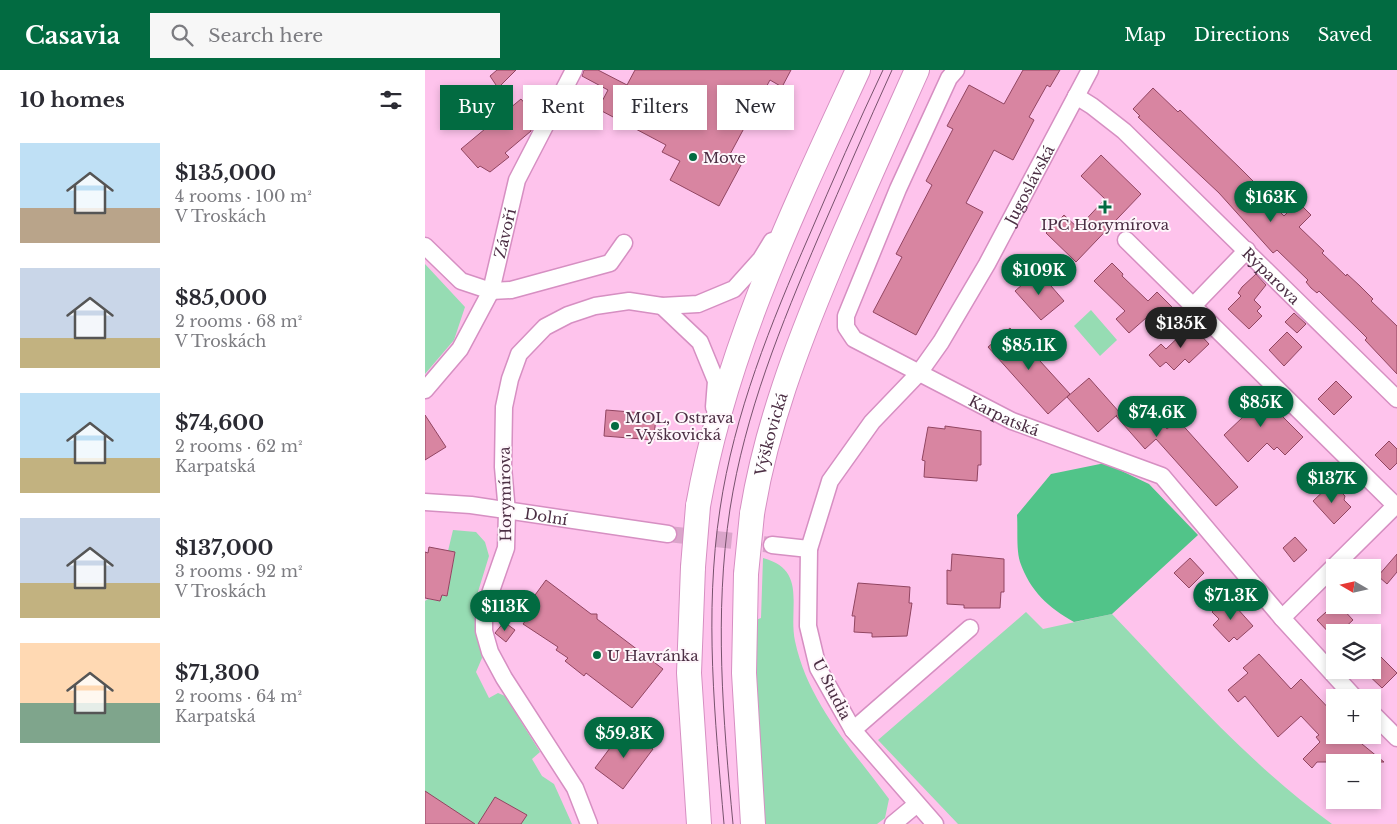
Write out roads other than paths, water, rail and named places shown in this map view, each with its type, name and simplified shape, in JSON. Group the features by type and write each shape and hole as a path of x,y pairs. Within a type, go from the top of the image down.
{"street":[{"name":"Závoří","path":"425,390 460,349 491,291 517,180 574,70"},
{"path":"711,438 745,332 801,193 858,70"},
{"name":"Výškovická","path":"753,824 743,673 746,574 752,514 768,438 801,337 867,180 917,70"},
{"name":"Karpatská","path":"956,70 949,78 898,189 846,316 846,327 854,339 1012,420 1162,476 1281,618 1347,689"},
{"name":"Jugoslávská","path":"809,549 830,481 872,422 919,373 961,310 1090,70"},
{"name":"Rýparova","path":"1076,96 1093,106 1123,131 1247,250 1397,399"},
{"name":"Horymírova","path":"589,824 575,788 494,661 484,631 484,612 506,548 507,512 503,467 504,407 510,379 519,354 545,327 568,315 595,306 629,301 662,306 698,304 734,289 761,259 801,193"},
{"path":"1126,240 1396,505 1281,618"},
{"path":"425,246 461,281 491,291 511,290 610,263 624,243"},
{"path":"1193,306 1247,250"},
{"path":"662,306 700,342 716,381 711,438 698,506 693,567 689,673 699,824"},
{"name":"Dolní","path":"425,502 471,505 507,512 667,534"},
{"path":"772,545 809,549"},
{"name":"U Studia","path":"809,549 808,626 818,668 853,730 935,824"},
{"path":"853,730 970,628"},
{"path":"1381,722 1397,738"},
{"path":"893,824 917,804"}],"tunnel":[{"path":"668,534 772,545"}],"tram line":[{"path":"724,824 717,745 712,627 715,548 726,474 744,404 768,336 827,194 883,70"},
{"path":"733,824 723,706 721,627 725,548 737,473 755,404 778,336 819,236 892,70"}],"place":[{"name":"Move","path":"693,157"},
{"name":"IPC Horymírova","path":"1105,207"},
{"name":"MOL, Ostrava - Vyškovická","path":"615,426"},
{"name":"U Havránka","path":"597,655"}]}
